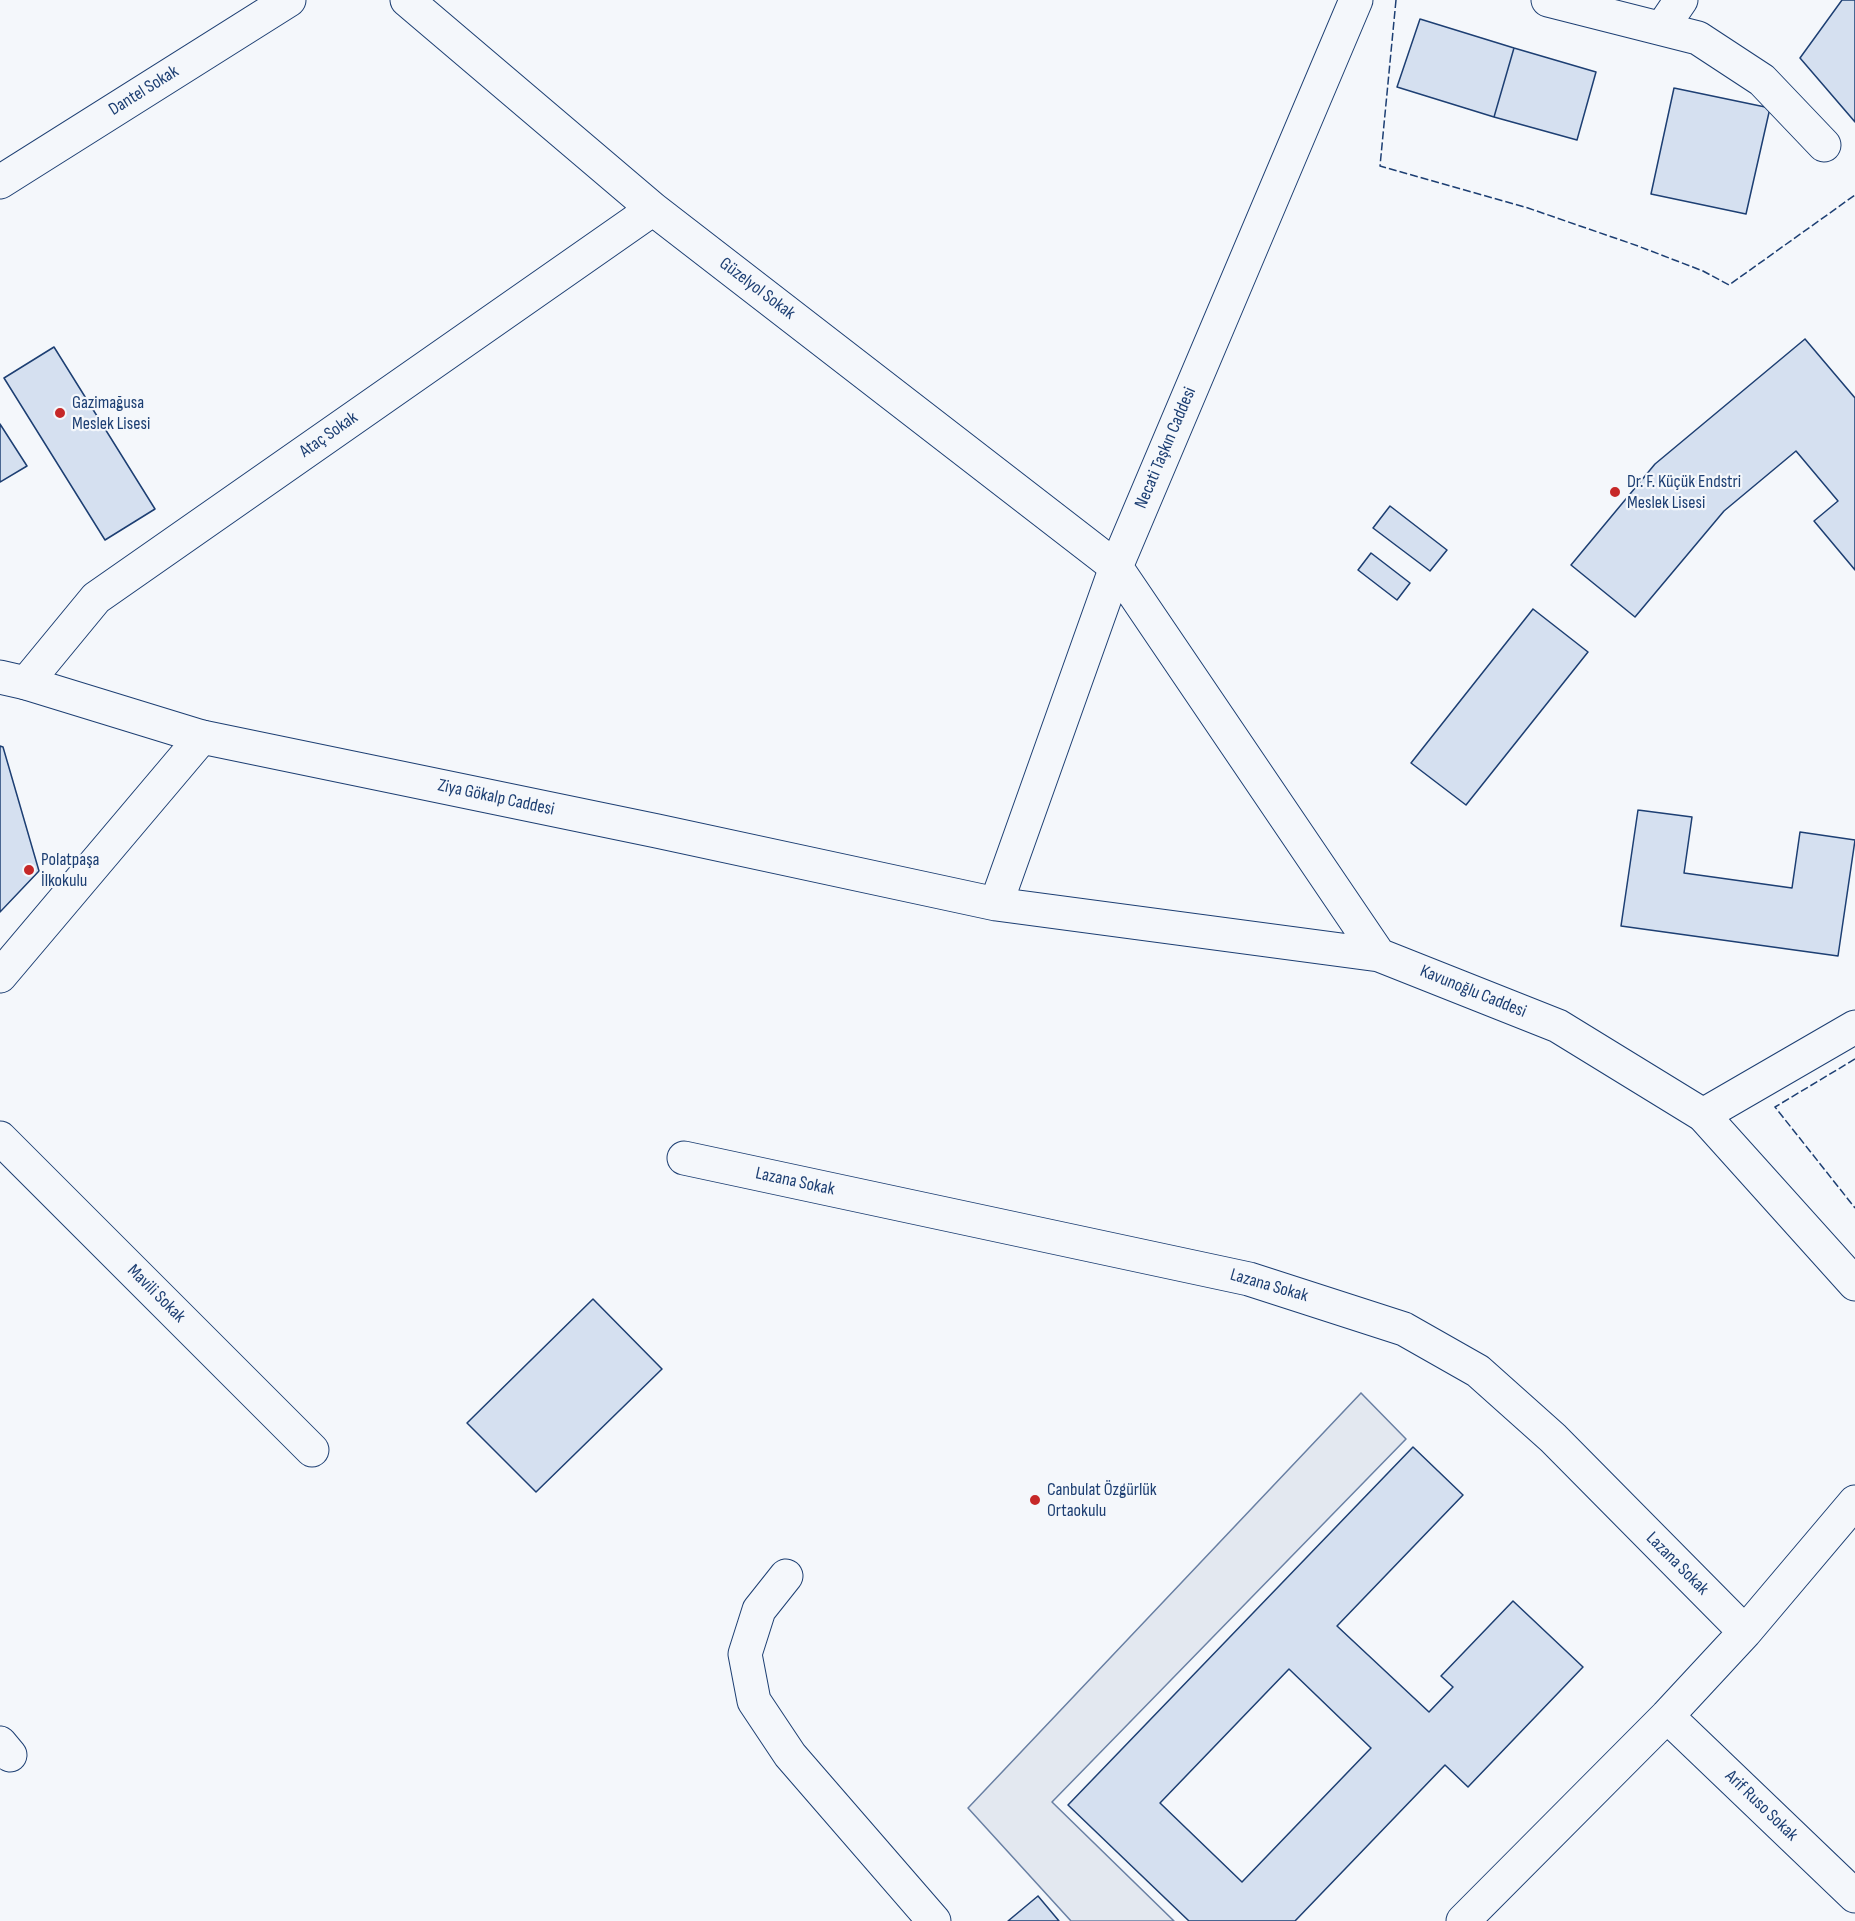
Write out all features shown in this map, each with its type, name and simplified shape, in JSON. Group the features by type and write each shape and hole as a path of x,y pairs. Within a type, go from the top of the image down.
{"street":[{"name":"Dantel Sokak","path":"0,182 289,0"},
{"name":"Güzelyol Sokak","path":"407,0 652,209 1116,567 1379,955"},
{"name":"Necati Taşkın Caddesi","path":"996,904 1116,567 1356,0"},
{"path":"1548,0 1698,38 1762,80 1824,145"},
{"path":"1662,28 1681,0"},
{"name":"Ataç Sokak","path":"13,680 96,598 652,209"},
{"name":"Ziya Gökalp Caddesi","path":"13,680 202,737 996,904"},
{"path":"0,976 202,737"},
{"name":"Kavunoğlu Caddesi","path":"996,904 1379,955 1557,1026 1702,1115 1855,1284"},
{"path":"1702,1115 1855,1027"},
{"name":"Mavili Sokak","path":"0,1138 312,1450"},
{"name":"Lazana Sokak","path":"684,1158 1249,1279 1404,1329 1478,1371 1553,1438 1745,1632"},
{"path":"1463,1921 1667,1716 1745,1632 1855,1502"},
{"path":"786,1576 759,1610 745,1654 754,1701 790,1755 934,1921"},
{"name":"Arif Ruso Sokak","path":"1667,1716 1855,1896"}],"shaded area":[{"path":"1361,1393 1406,1439 1052,1802 1174,1921 1071,1921 968,1808"}],"building":[{"path":"1842,0 1855,0 1855,122 1800,58"},
{"path":"1420,19 1514,48 1494,117 1397,87"},
{"path":"1514,48 1596,72 1577,140 1494,117"},
{"path":"1674,88 1770,108 1746,214 1651,194"},
{"path":"1805,339 1855,398 1855,570 1814,521 1838,501 1796,451 1724,511 1635,617 1571,565 1655,464"},
{"path":"54,347 155,509 105,540 4,378"},
{"path":"0,424 27,466 0,482"},
{"path":"1390,506 1447,550 1430,571 1373,528"},
{"path":"1371,553 1410,583 1397,600 1358,570"},
{"path":"1533,609 1588,652 1466,805 1411,763"},
{"path":"0,746 3,747 39,871 0,912"},
{"path":"1638,810 1692,817 1684,873 1792,888 1800,832 1855,840 1838,956 1621,926"},
{"path":"593,1299 662,1369 536,1492 467,1423"},
{"path":"1413,1447 1463,1495 1337,1626 1429,1712 1453,1687 1441,1676 1513,1601 1583,1667 1468,1787 1445,1765 1295,1921 1189,1921 1068,1805","holes":["1289,1669 1371,1748 1242,1882 1160,1803"]},
{"path":"1038,1896 1059,1921 1008,1921"}],"fence":[{"path":"1396,0 1380,166 1528,208 1638,246 1703,271 1729,285 1855,195"},
{"path":"1855,1059 1775,1107 1855,1208"}],"place":[{"name":"Gazimağusa Meslek Lisesi","path":"60,413"},
{"name":"Dr. F. Küçük Endstri Meslek Lisesi","path":"1615,492"},
{"name":"Polatpaşa İlkokulu","path":"29,870"},
{"name":"Canbulat Özgürlük Ortaokulu","path":"1035,1500"}]}
